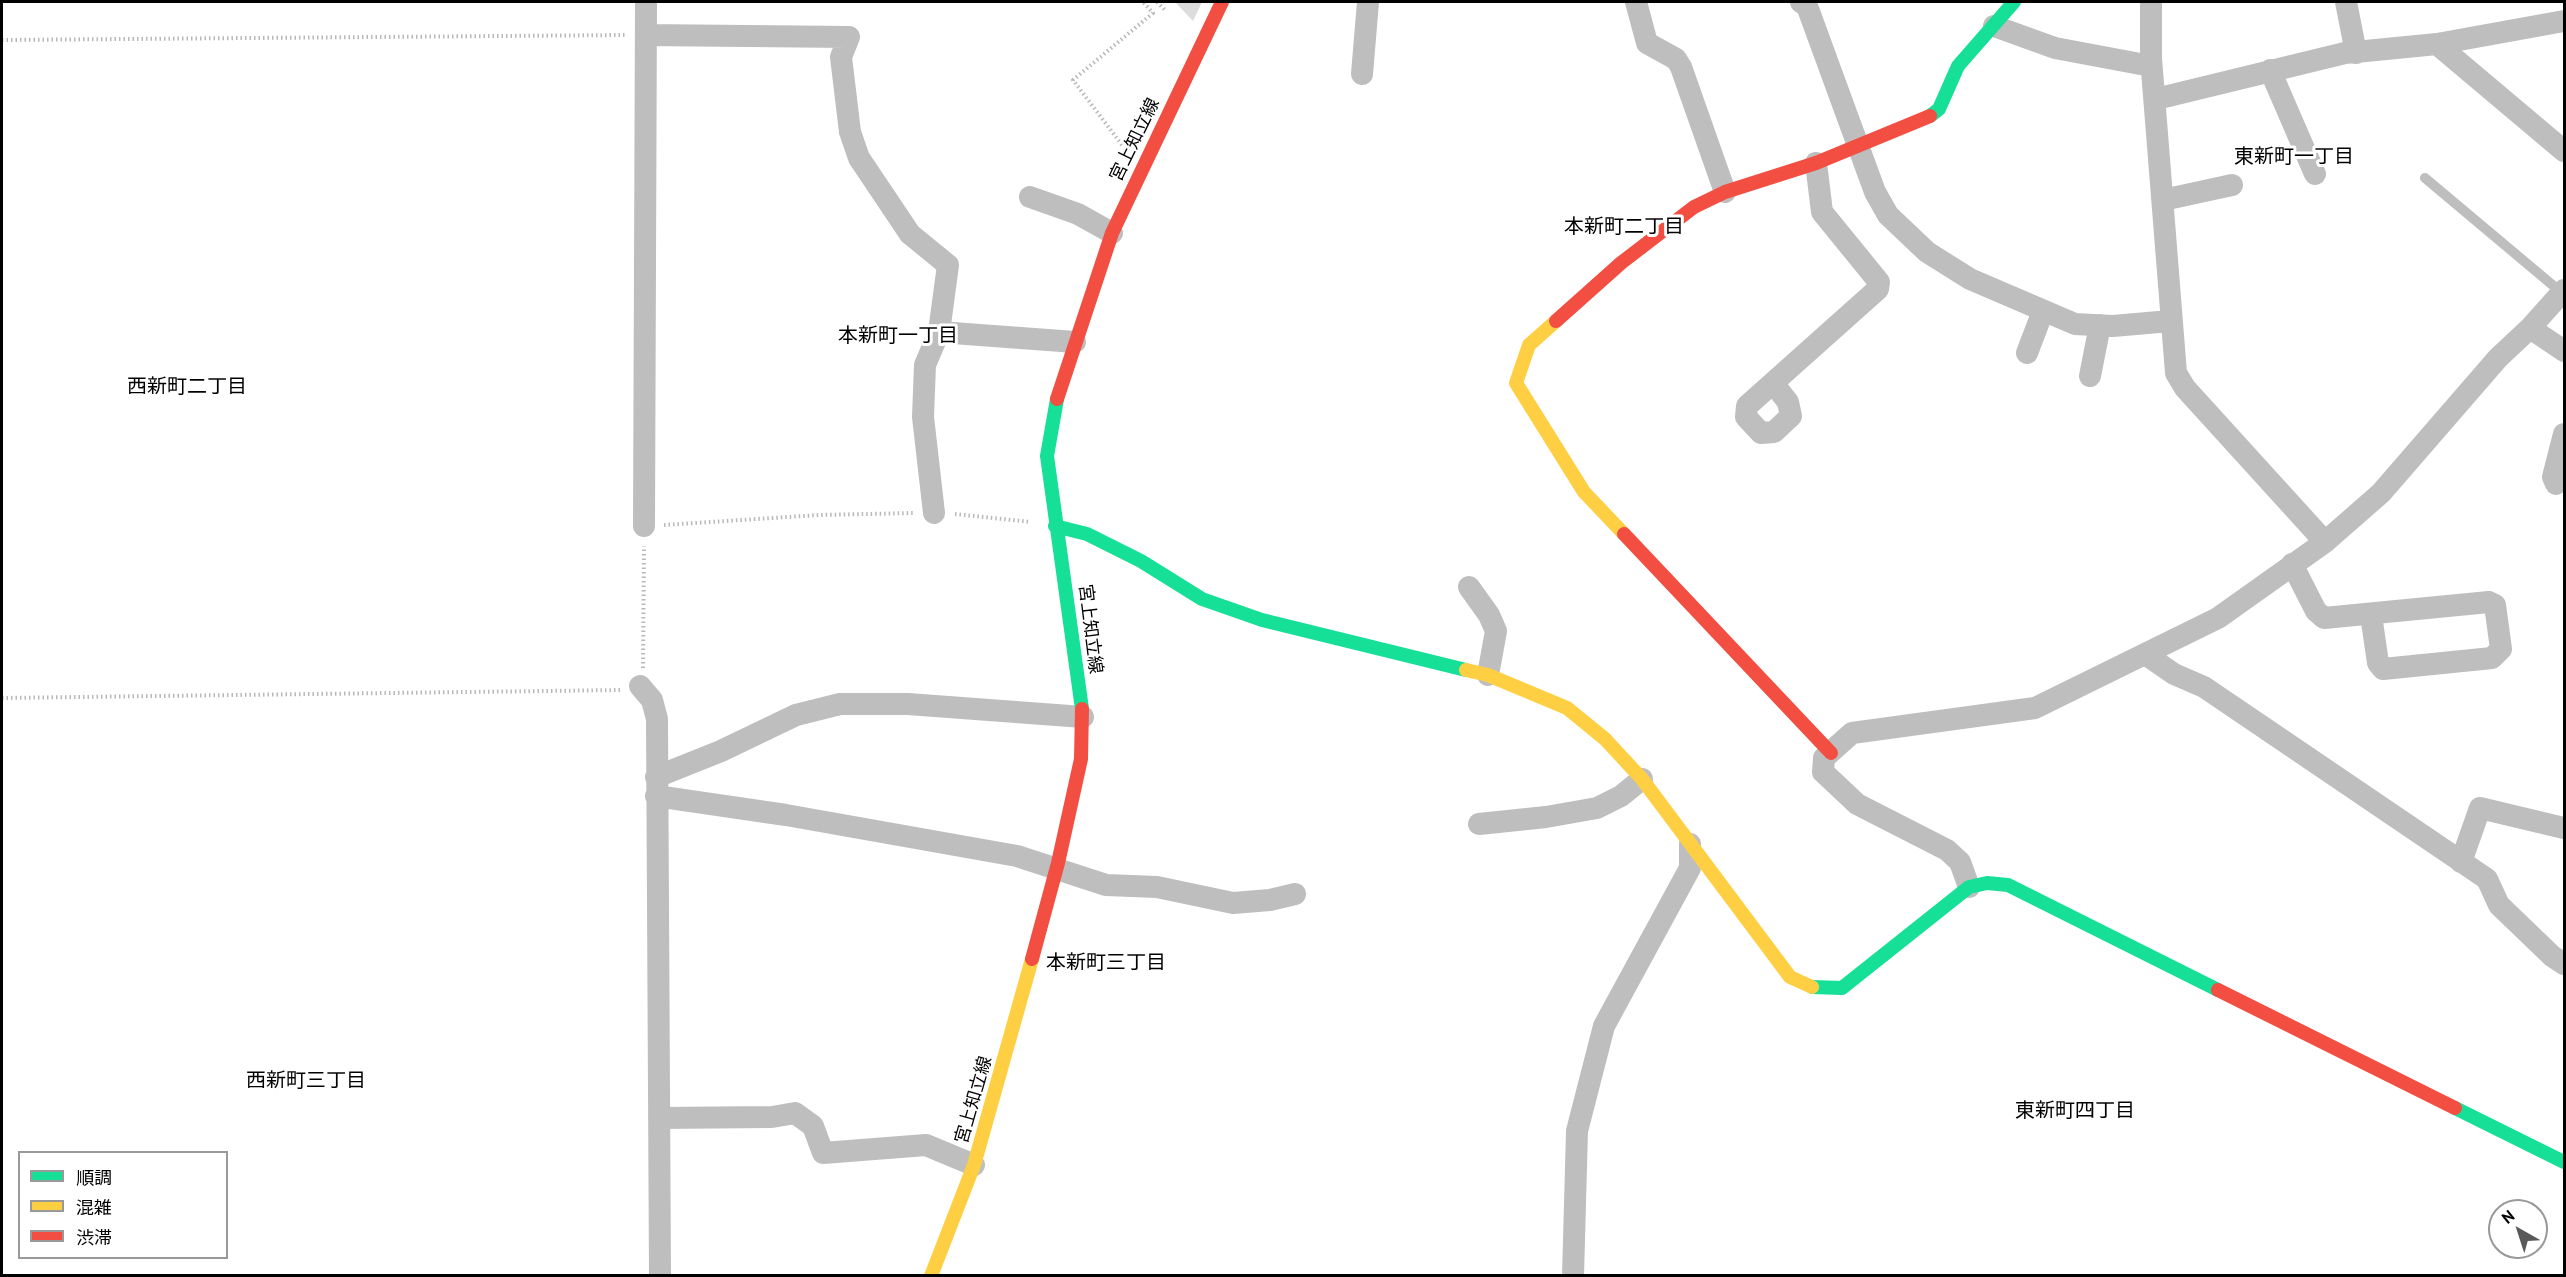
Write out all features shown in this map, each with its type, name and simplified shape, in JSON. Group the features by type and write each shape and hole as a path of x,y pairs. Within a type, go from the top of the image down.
{"street":[{"path":"644,526 646,2"},
{"name":"宮上知立線","path":"931,1275 974,1165 1056,867 1081,759 1083,717 1047,456 1055,403 1112,233 1222,2"},
{"path":"1362,74 1368,2"},
{"path":"1636,2 1647,43 1677,59 1681,66 1725,192"},
{"path":"1801,2 1807,6 1875,192 1888,215 1927,252 1970,279 2075,324 2170,321"},
{"path":"1831,753 1584,492 1516,383 1529,345 1630,256 1694,207 1725,192 1816,163 1940,109 1958,66 2014,2"},
{"path":"2151,2 2151,66 2156,99 2173,364 2185,388 2325,542"},
{"path":"2346,2 2356,53"},
{"path":"2156,99 2270,70 2356,53 2437,44 2565,21"},
{"path":"1994,26 2055,48 2151,66"},
{"path":"646,35 849,37 841,57 850,132 859,158 910,234 948,265 939,332 925,365 923,417 934,513"},
{"path":"2437,44 2565,151"},
{"path":"2270,70 2314,174"},
{"path":"1773,383 1878,289 1879,282 1822,212 1816,163"},
{"path":"2163,200 2232,185"},
{"path":"1030,197 1078,214 1112,233"},
{"path":"1970,887 1960,862 1947,850 1857,804 1823,772 1824,758 1852,734 2035,708 2218,618 2325,542 2381,493 2498,358 2563,292"},
{"path":"2027,353 2043,311"},
{"path":"2090,376 2100,325"},
{"path":"2530,328 2565,351"},
{"path":"939,332 1075,342"},
{"path":"2556,484 2553,477 2565,434"},
{"path":"1055,526 1087,534 1141,561 1202,599 1262,621 1488,675 1567,708 1605,739 1642,778 1790,977 1815,988 1842,988 1970,887 1987,883 2008,885 2565,1162"},
{"path":"2292,564 2316,611 2324,618 2488,602 2495,605 2499,615 2501,649 2492,658 2383,669 2378,663 2371,615"},
{"path":"1469,587 1489,615 1496,631 1488,675"},
{"path":"2145,654 2174,674 2214,693 2487,879 2499,905 2552,956 2565,964"},
{"path":"640,686 652,700 657,719 660,1275"},
{"path":"656,787 721,751 796,715 840,704 908,704 1083,717"},
{"path":"1479,824 1546,817 1597,808 1621,796 1642,778"},
{"path":"656,787 1017,856 1106,885 1157,887 1233,903 1270,900 1295,894"},
{"path":"2461,862 2480,808 2565,828"},
{"path":"1573,1275 1576,1131 1601,1037 1604,1026 1690,868 1690,844"},
{"path":"659,1118 772,1117 795,1113 813,1126 824,1153 926,1145 974,1165"}],"lane":[{"path":"2425,178 2563,292"}],"path":[{"path":"1122,145 1073,80 1153,13 1143,2"},
{"path":"1157,2 1165,10"},
{"path":"2,40 646,35"},
{"path":"2,698 628,690 640,686 644,676 644,526 819,515 934,513 988,516 1055,526"}],"building":[{"path":"1175,2 1202,2 1193,21"}],"traffic: fast":[{"path":"1930,116 1939,109 1958,66 2014,2"},
{"path":"1057,399 1047,456 1082,709"},
{"path":"1055,526 1087,534 1141,561 1202,599 1262,620 1466,670"},
{"path":"1812,987 1842,988 1969,887 1987,883 2008,885 2218,990"},
{"path":"2455,1108 2564,1162"}],"traffic: slow":[{"path":"1556,321 1529,345 1516,383 1584,492 1624,534"},
{"path":"1466,670 1488,675 1567,708 1605,739 1642,779 1790,977 1812,987"},
{"path":"931,1276 974,1165 1032,959"}],"traffic: jam":[{"path":"1057,399 1112,233 1222,2"},
{"path":"1556,321 1621,263 1694,207 1725,192 1816,163 1930,116"},
{"path":"1624,534 1831,753"},
{"path":"1032,959 1058,863 1081,759 1082,709"},
{"path":"2218,990 2455,1108"}],"district":[{"name":"東新町一丁目","path":"2294,157"},
{"name":"本新町二丁目","path":"1624,227"},
{"name":"本新町一丁目","path":"898,336"},
{"name":"西新町二丁目","path":"187,387"},
{"name":"本新町三丁目","path":"1106,963"},
{"name":"西新町三丁目","path":"306,1081"},
{"name":"東新町四丁目","path":"2075,1111"}]}
